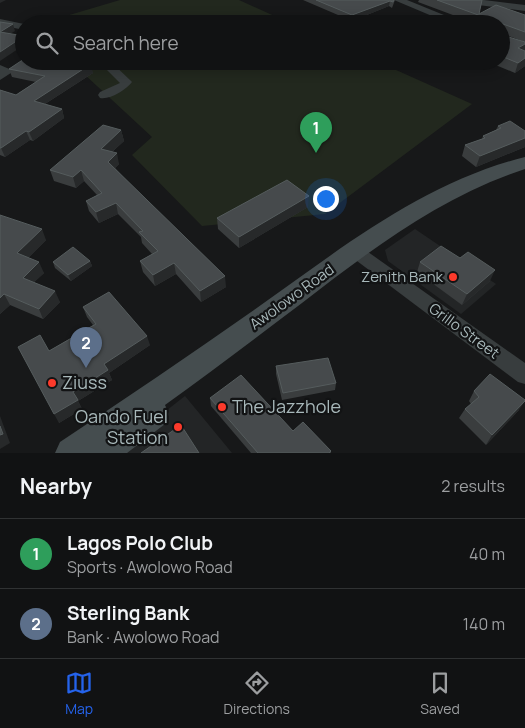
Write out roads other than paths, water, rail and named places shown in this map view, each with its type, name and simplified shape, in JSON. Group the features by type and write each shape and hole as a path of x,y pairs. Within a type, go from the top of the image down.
{"main road":[{"name":"Awolowo Road","path":"101,453 430,202 491,173 525,163"},
{"name":"Awolowo Road","path":"71,453 361,256 454,197 478,186 525,170"}],"street":[{"path":"399,0 438,15"},
{"path":"462,0 525,8"},
{"path":"0,22 15,25"},
{"path":"0,68 8,71 0,77"},
{"path":"104,95 124,85 126,82 113,70"},
{"name":"Grillo Street","path":"361,256 525,375"}],"place":[{"name":"Lagos Polo Club","path":"316,153"},
{"name":"Zenith Bank","path":"453,277"},
{"name":"Sterling Bank","path":"86,368"},
{"name":"Ziuss","path":"52,383"},
{"name":"The Jazzhole","path":"222,407"},
{"name":"Oando Fuel Station","path":"178,427"}]}
